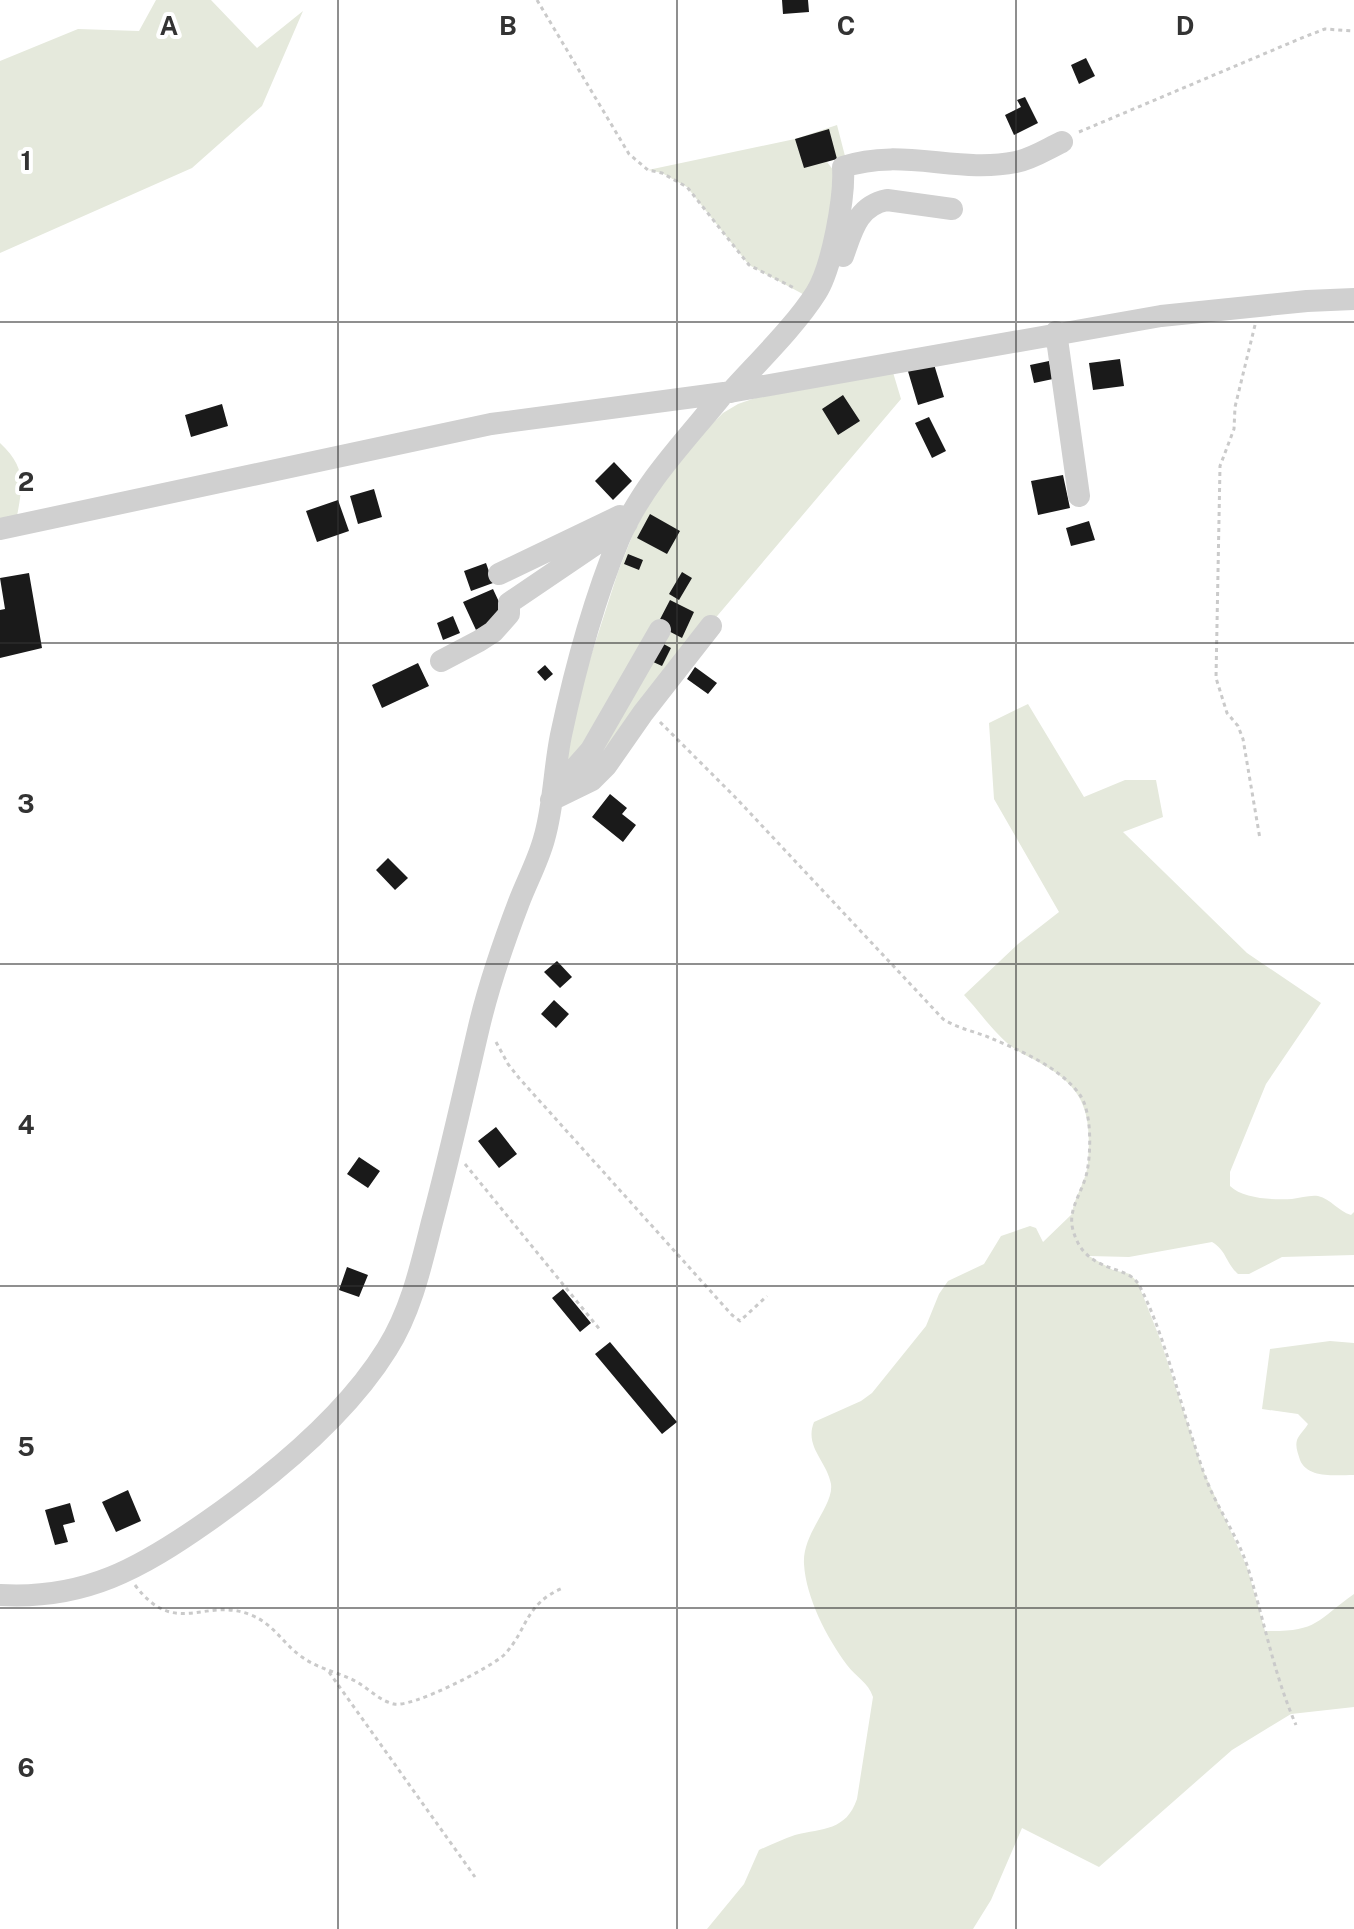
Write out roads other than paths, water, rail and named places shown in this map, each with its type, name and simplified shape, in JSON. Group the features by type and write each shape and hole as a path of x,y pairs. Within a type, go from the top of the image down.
{"street":[{"path":"812,299 822,282 839,219 843,167 884,158 972,165 1019,162 1062,142"},
{"path":"0,1595 35,1596 107,1581 174,1545 270,1476 329,1419 378,1363 395,1335 410,1299 452,1147 497,958 542,846 560,738 582,647 630,517 653,481 837,269 854,224 869,206 887,200 952,209"},
{"path":"0,529 491,424 728,392 1161,316 1354,299"},
{"path":"1056,332 1079,496"},
{"path":"499,574 630,517"},
{"path":"441,661 493,632 509,614 509,603 630,517"},
{"path":"551,797 592,780 606,766 711,626"},
{"path":"551,797 591,750 660,630"}]}
